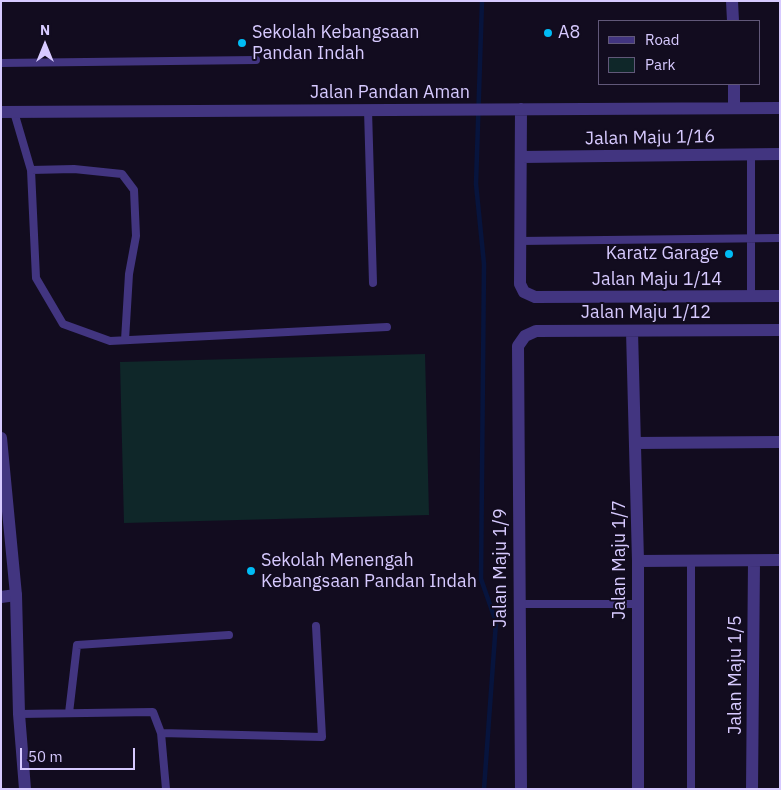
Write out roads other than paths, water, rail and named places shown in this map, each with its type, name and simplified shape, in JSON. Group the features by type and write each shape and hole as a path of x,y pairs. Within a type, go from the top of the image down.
{"street":[{"path":"732,1 733,20"},
{"path":"734,85 734,108"},
{"name":"Jalan Pandan Aman","path":"7,112 780,108"},
{"path":"519,241 521,109"},
{"name":"Jalan Maju 1/16","path":"521,157 780,154"},
{"name":"Jalan Maju 1/14","path":"519,241 520,284 524,292 535,297 780,296"},
{"name":"Jalan Maju 1/12","path":"518,346 524,336 536,331 780,330"},
{"name":"Jalan Maju 1/7","path":"632,331 638,561 638,789"},
{"name":"Jalan Maju 1/9","path":"518,346 520,789"},
{"path":"1,438 3,480 16,595 19,714 25,789"},
{"path":"636,443 780,442"},
{"path":"638,561 780,560"},
{"name":"Jalan Maju 1/5","path":"752,789 754,561"},
{"path":"1,597 16,595"}],"lane":[{"path":"1,63 256,60"},
{"path":"368,110 373,283"},
{"path":"7,112 31,170 36,278 63,324 110,341 387,327"},
{"path":"751,154 751,297"},
{"path":"31,170 74,169 122,174 134,190 136,236 129,274 125,340"},
{"path":"519,241 780,238"},
{"path":"691,562 691,789"},
{"path":"519,604 638,604"},
{"path":"160,733 322,737 316,626"},
{"path":"70,713 77,644 229,635"},
{"path":"19,714 153,712 160,733 166,789"}],"waterway":[{"path":"482,1 476,184 484,264 481,579 496,622 484,789"}],"place":[{"name":"A8","path":"548,33"},
{"name":"Sekolah Kebangsaan Pandan Indah","path":"242,43"},
{"name":"Karatz Garage","path":"729,254"},
{"name":"Sekolah Menengah Kebangsaan Pandan Indah","path":"251,571"}]}
